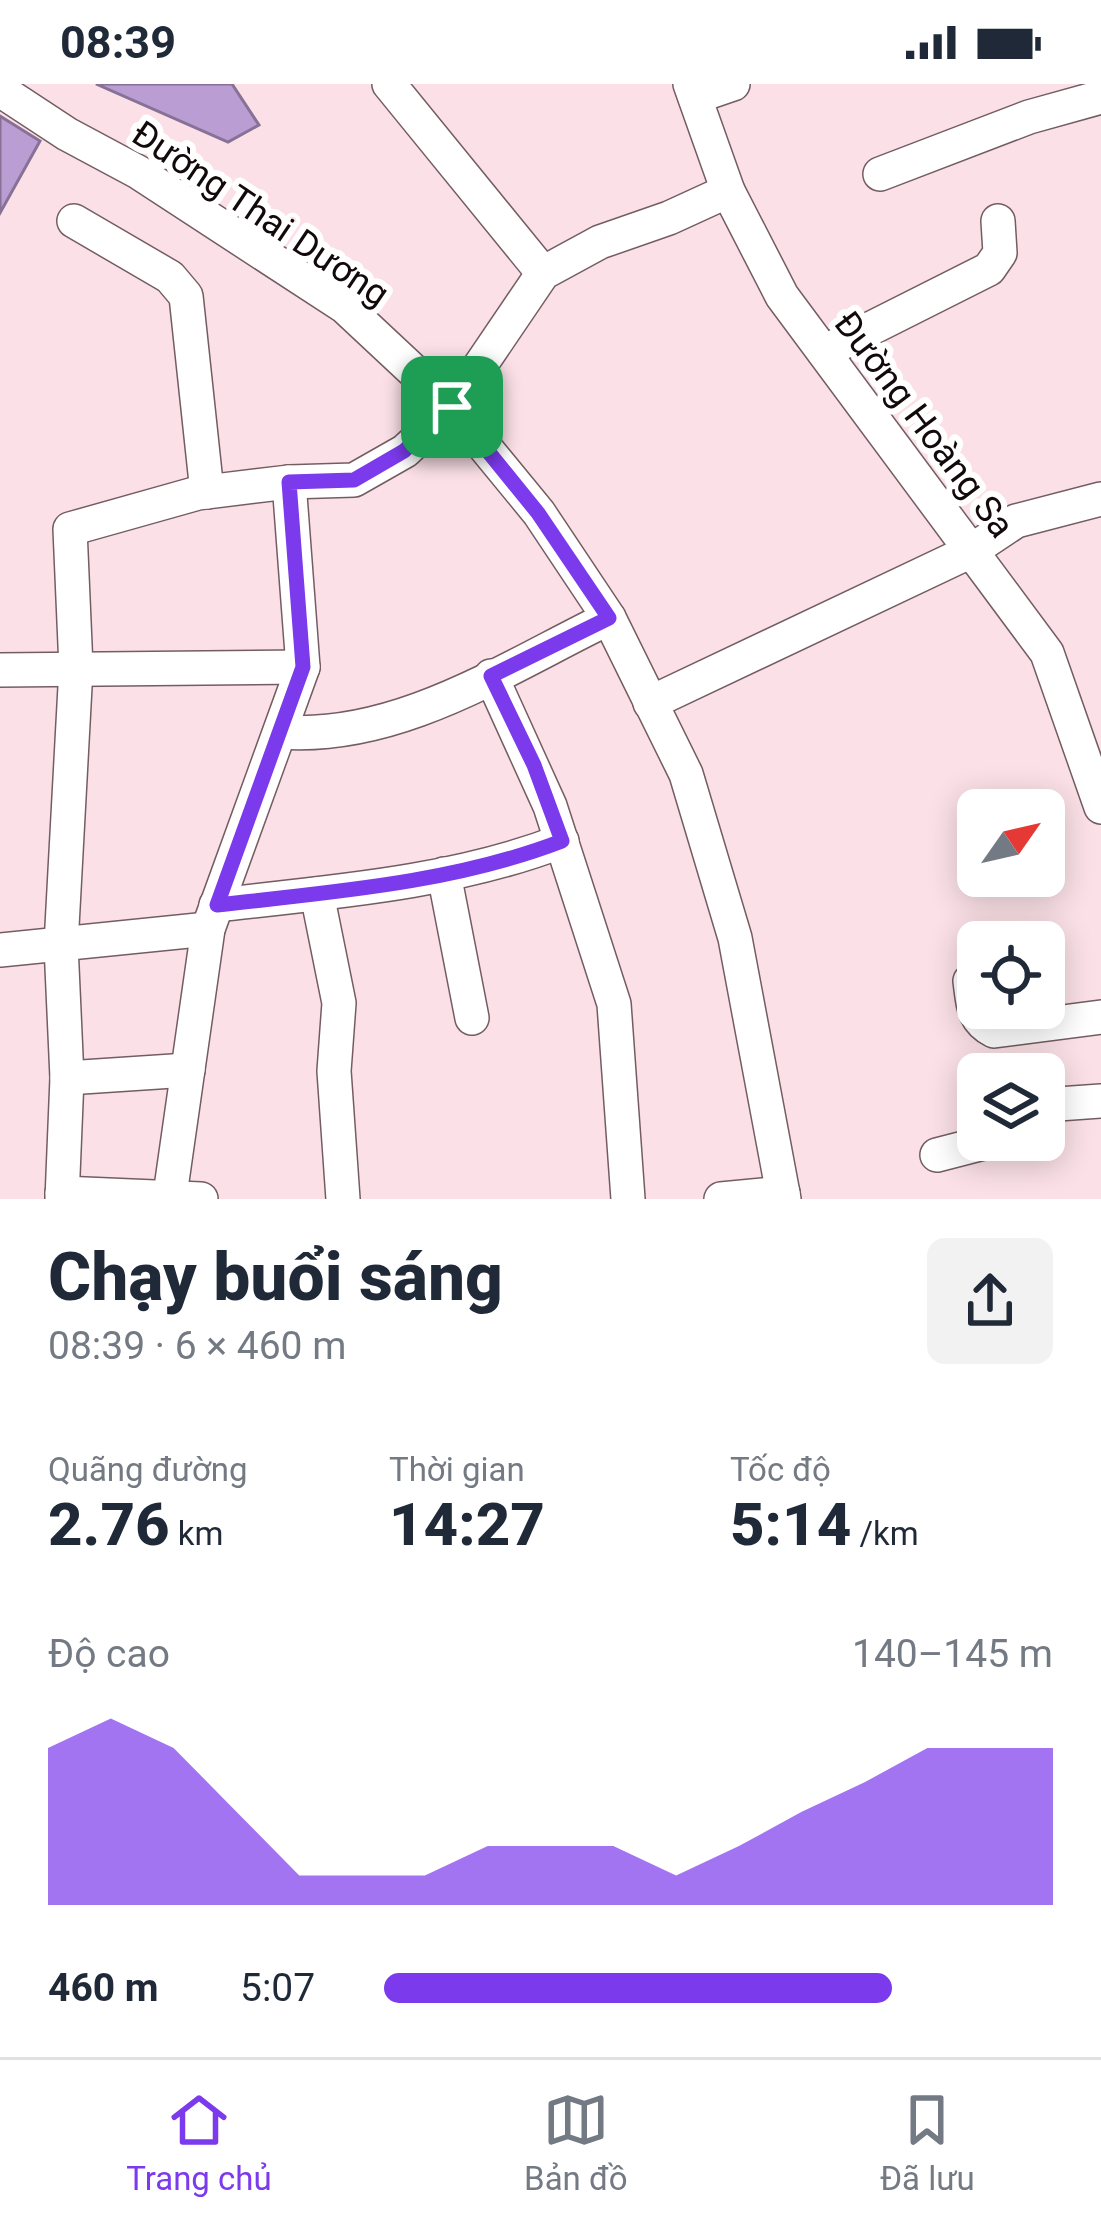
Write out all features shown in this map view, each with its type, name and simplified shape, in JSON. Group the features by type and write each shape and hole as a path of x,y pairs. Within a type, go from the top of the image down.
{"street":[{"path":"389,84 543,273"},
{"path":"693,90 733,84"},
{"path":"1021,84 1029,117"},
{"name":"Đường Thai Dương","path":"0,90 67,134 138,172 345,308 452,407 538,513 609,618 686,774 735,938 783,1196"},
{"name":"Đường Hoàng Sa","path":"693,90 728,191 782,296 1047,653 1101,807"},
{"path":"880,174 1029,117 1101,97"},
{"path":"289,482 303,667 212,917 188,1070 186,1197 62,1196 67,1078 61,945 76,668 70,529 207,492 289,482 354,480 404,451 452,407 543,273 600,242 728,191"},
{"path":"74,221 170,277 185,296 207,492"},
{"path":"824,352 989,269 1000,253 998,221"},
{"path":"650,703 971,551 1016,521 1101,499"},
{"path":"280,732 347,731 422,710 609,618"},
{"path":"0,670 303,667"},
{"path":"491,676 534,765 614,1004 628,1199"},
{"path":"0,950 61,945 316,894 444,874 513,860 562,841"},
{"path":"444,874 472,1018"},
{"path":"316,894 339,1004 334,1071 343,1199"},
{"path":"1065,1022 1101,1017"},
{"path":"67,1078 188,1070"},
{"path":"1065,1104 1101,1101"},
{"path":"937,1156 957,1150"},
{"path":"721,1199 783,1196"}],"shaded area":[{"path":"96,84 232,84 259,125 228,142"},
{"path":"0,116 40,141 0,213"}],"route":[{"path":"452,407 538,513 609,618 491,676 534,765 562,841 513,860 444,874 217,905 303,667 289,482 354,480 404,451 452,407"}]}
